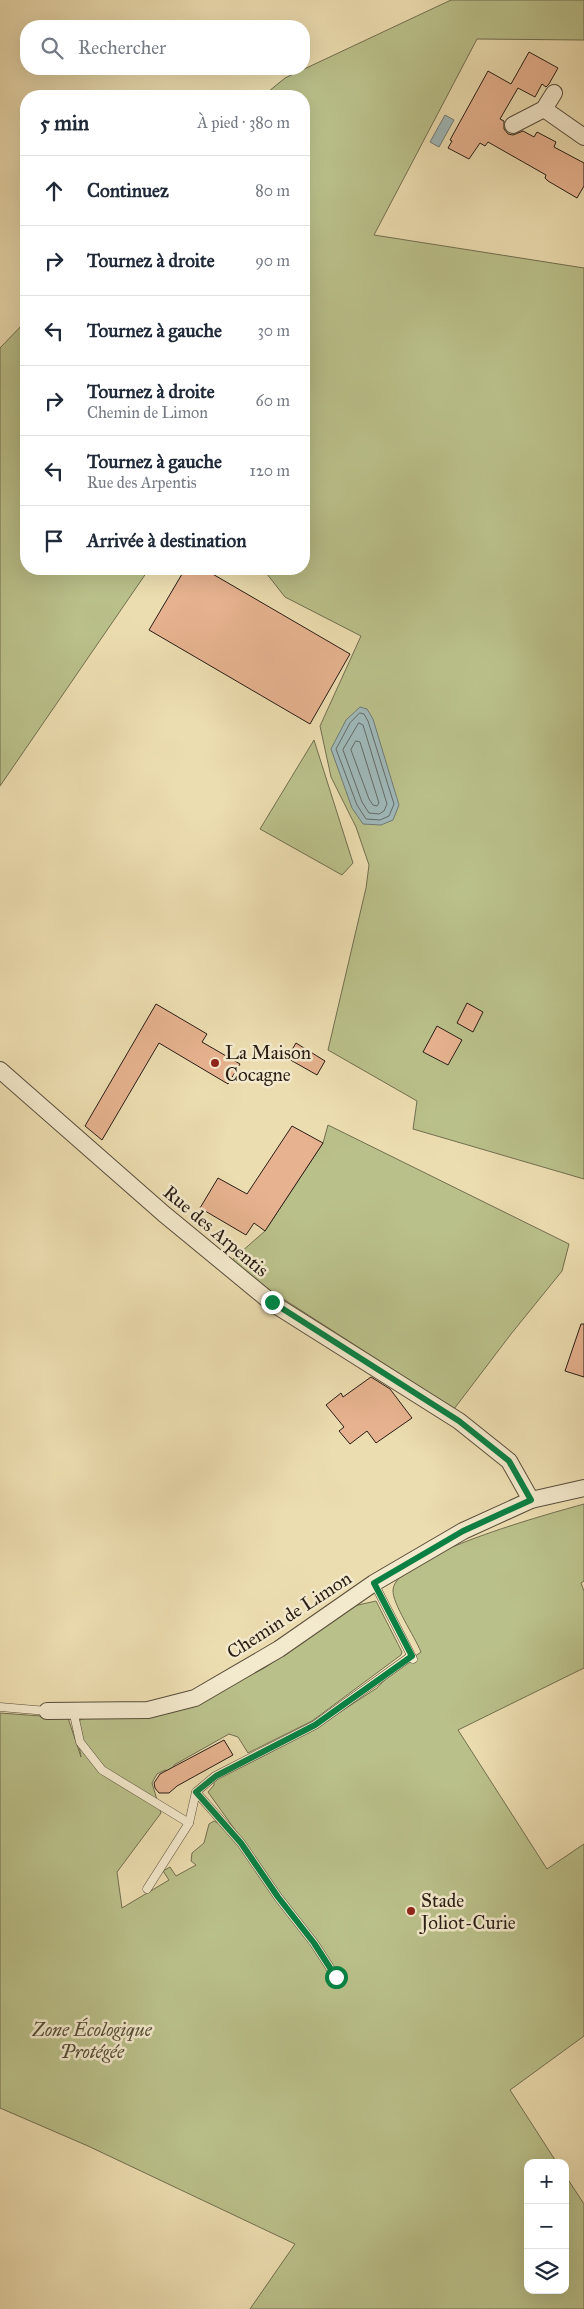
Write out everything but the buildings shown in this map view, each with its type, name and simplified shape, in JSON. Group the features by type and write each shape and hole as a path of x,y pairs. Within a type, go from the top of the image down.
{"street":[{"path":"514,125 544,109 554,93"},
{"path":"544,109 584,137"},
{"name":"Rue des Arpentis","path":"0,1070 164,1214 272,1302 459,1421 509,1461 531,1500"},
{"name":"Chemin de Limon","path":"47,1711 148,1710 195,1698 280,1649 374,1583 463,1531 531,1500 584,1488"}],"lane":[{"path":"147,1890 189,1823 196,1792 216,1776 315,1725 412,1657 374,1583"},
{"name":"Chemin de Limon","path":"0,1706 47,1711"},
{"path":"73,1710 80,1742 102,1770 189,1823"},
{"path":"196,1792 241,1843 278,1897 314,1943 336,1977"}],"green space":[{"path":"451,0 584,0 584,40 477,39 374,235 584,268 584,1179 413,1129 417,1101 328,1050 366,888 369,865 356,827 331,777 320,726 361,636 285,597 268,575 310,575 310,90 270,90 291,75 310,75 310,66"},
{"path":"20,327 20,575 145,575 0,786 0,348"},
{"path":"314,740 353,863 342,875 260,829"},
{"path":"328,1125 569,1244 562,1271 454,1409 271,1291 232,1260 265,1231 323,1143"},
{"name":"Zone Écologique Protégée","path":"584,1504 584,1581 581,1583 584,1591 584,1668 458,1730 547,1869 584,1844 584,2036 510,2090 554,2159 524,2159 524,2294 569,2294 569,2181 584,2204 584,2309 250,2309 295,2244 88,2146 0,2108 0,1713 68,1718 81,1757 75,1723 84,1718 213,1695 266,1667 349,1607 376,1601 402,1652 401,1655 312,1721 248,1753 238,1737 229,1734 174,1765 172,1772 165,1770 157,1774 152,1783 161,1813 117,1872 122,1908 169,1880 163,1871 170,1867 176,1876 196,1865 191,1861 192,1853 204,1843 209,1824 214,1821 238,1834 208,1792 214,1785 214,1779 314,1729 377,1688 391,1673 421,1652 394,1596 393,1590 400,1577 419,1563 446,1550 477,1537"}],"water":[{"path":"445,115 454,120 439,147 430,142"},
{"path":"360,707 367,709 373,719 399,805 393,820 381,825 363,824 352,808 331,749 346,720"}],"place":[{"name":"La Maison Cocagne","path":"215,1063"},
{"name":"Stade Joliot-Curie","path":"411,1911"}],"route":[{"path":"272,1302 459,1421 509,1461 531,1500 463,1531 374,1583 412,1656 315,1725 216,1776 196,1792 241,1843 278,1897 314,1943 336,1977"}]}
